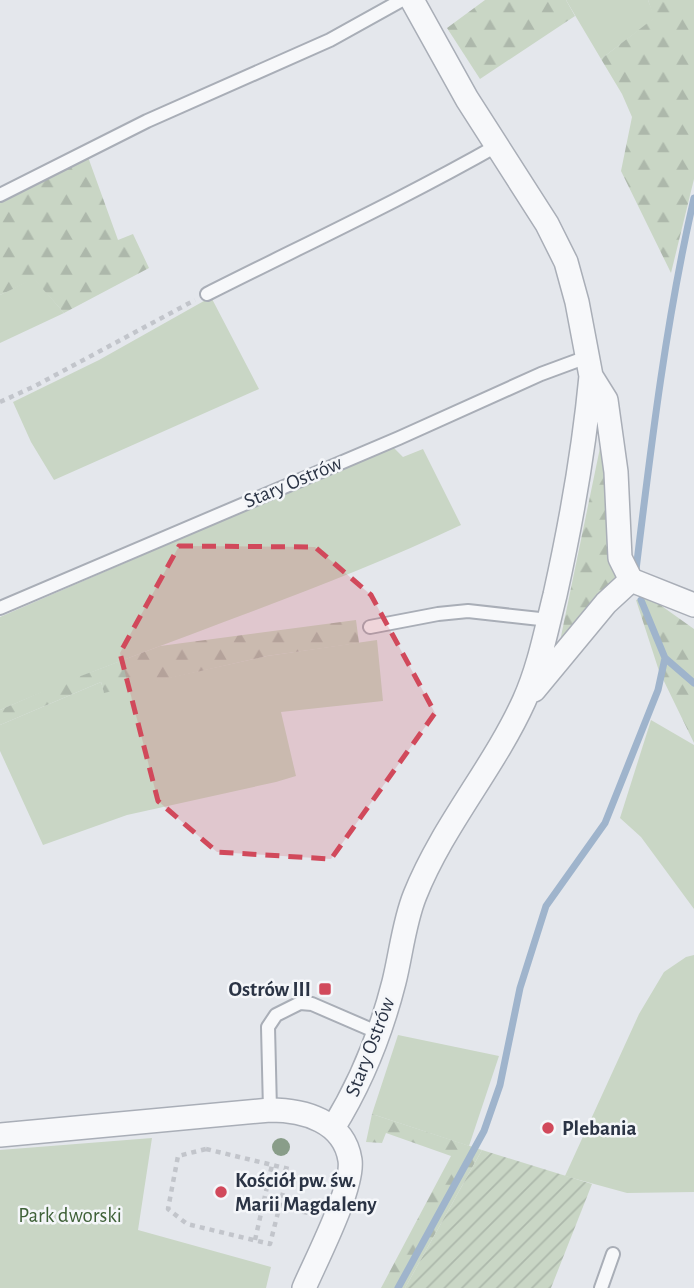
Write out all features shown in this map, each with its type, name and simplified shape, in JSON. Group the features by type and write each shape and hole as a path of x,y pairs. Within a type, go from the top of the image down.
{"street":[{"path":"412,0 467,99 547,224 566,262 589,367 606,400 616,472 620,558 631,580 694,605"},
{"name":"Stary Ostrów","path":"333,1128 348,1103 379,1033 414,897 440,841 501,746 524,700 549,620 579,480 589,367"},
{"name":"Stary Ostrów","path":"524,700 606,603 631,580"},
{"path":"0,1135 270,1111 303,1113 318,1118 333,1128 345,1144 351,1161 346,1188 304,1288"}],"lane":[{"path":"0,195 147,121 330,40 402,0"},
{"path":"207,294 327,233 420,190 498,145"},
{"name":"Stary Ostrów","path":"0,608 399,438 541,374 589,367"},
{"path":"370,627 468,611 549,620"},
{"path":"270,1111 268,1027 276,1015 287,1007 300,1003 312,1004 379,1033"},
{"path":"601,1288 613,1254"}],"path":[{"path":"0,402 207,294"},
{"path":"206,1149 289,1169 280,1205 270,1244 187,1224 168,1209 178,1156 206,1149"},
{"path":"256,1240 272,1165"},
{"path":"264,1202 317,1215"}],"highlighted area":[{"path":"179,546 315,547 371,595 435,713 331,859 217,852 158,801 120,653"}],"green space":[{"path":"485,0 566,0 575,16 480,79 447,28"},
{"path":"566,0 648,0 655,18 601,59"},
{"path":"648,0 694,0 694,179 671,273 621,171 632,117 601,59 654,18"},
{"path":"88,157 118,240 133,234 149,268 64,313 34,279 0,295 0,201"},
{"path":"34,278 64,313 0,343 0,295"},
{"path":"211,297 259,389 54,480 31,442 13,402 99,360"},
{"path":"601,443 616,582 559,646"},
{"path":"393,447 403,457 423,449 461,525 347,575 115,663 0,710 0,617"},
{"path":"649,597 694,629 694,743 659,671 636,600"},
{"path":"356,620 359,643 267,656 104,693 101,682 0,725 0,710 160,646"},
{"path":"377,640 383,701 281,712 296,776 276,782 127,815 43,845 0,751 0,725 101,682 104,692 267,656"},
{"path":"651,720 694,745 694,909 641,837 620,818"},
{"path":"694,955 694,1192 627,1193 565,1176 639,1014 664,972 686,957"},
{"path":"398,1035 499,1056 469,1146 372,1114"},
{"path":"372,1114 482,1150 405,1288 381,1288 451,1156 386,1133 382,1143 366,1142"},
{"name":"Park dworski","path":"152,1138 138,1230 271,1267 266,1288 0,1288 0,1150"},
{"path":"482,1150 592,1184 551,1288 405,1288"}],"waterway":[{"path":"636,570 667,337 694,198"},
{"path":"641,600 665,658 694,683"},
{"path":"398,1288 484,1131 500,1085 520,988 546,906 605,823 658,690 665,658"}],"place":[{"name":"Ostrów III","path":"325,989"},
{"name":"Plebania","path":"548,1128"},
{"name":"Kościół pw. św. Marii Magdaleny","path":"221,1192"}]}
